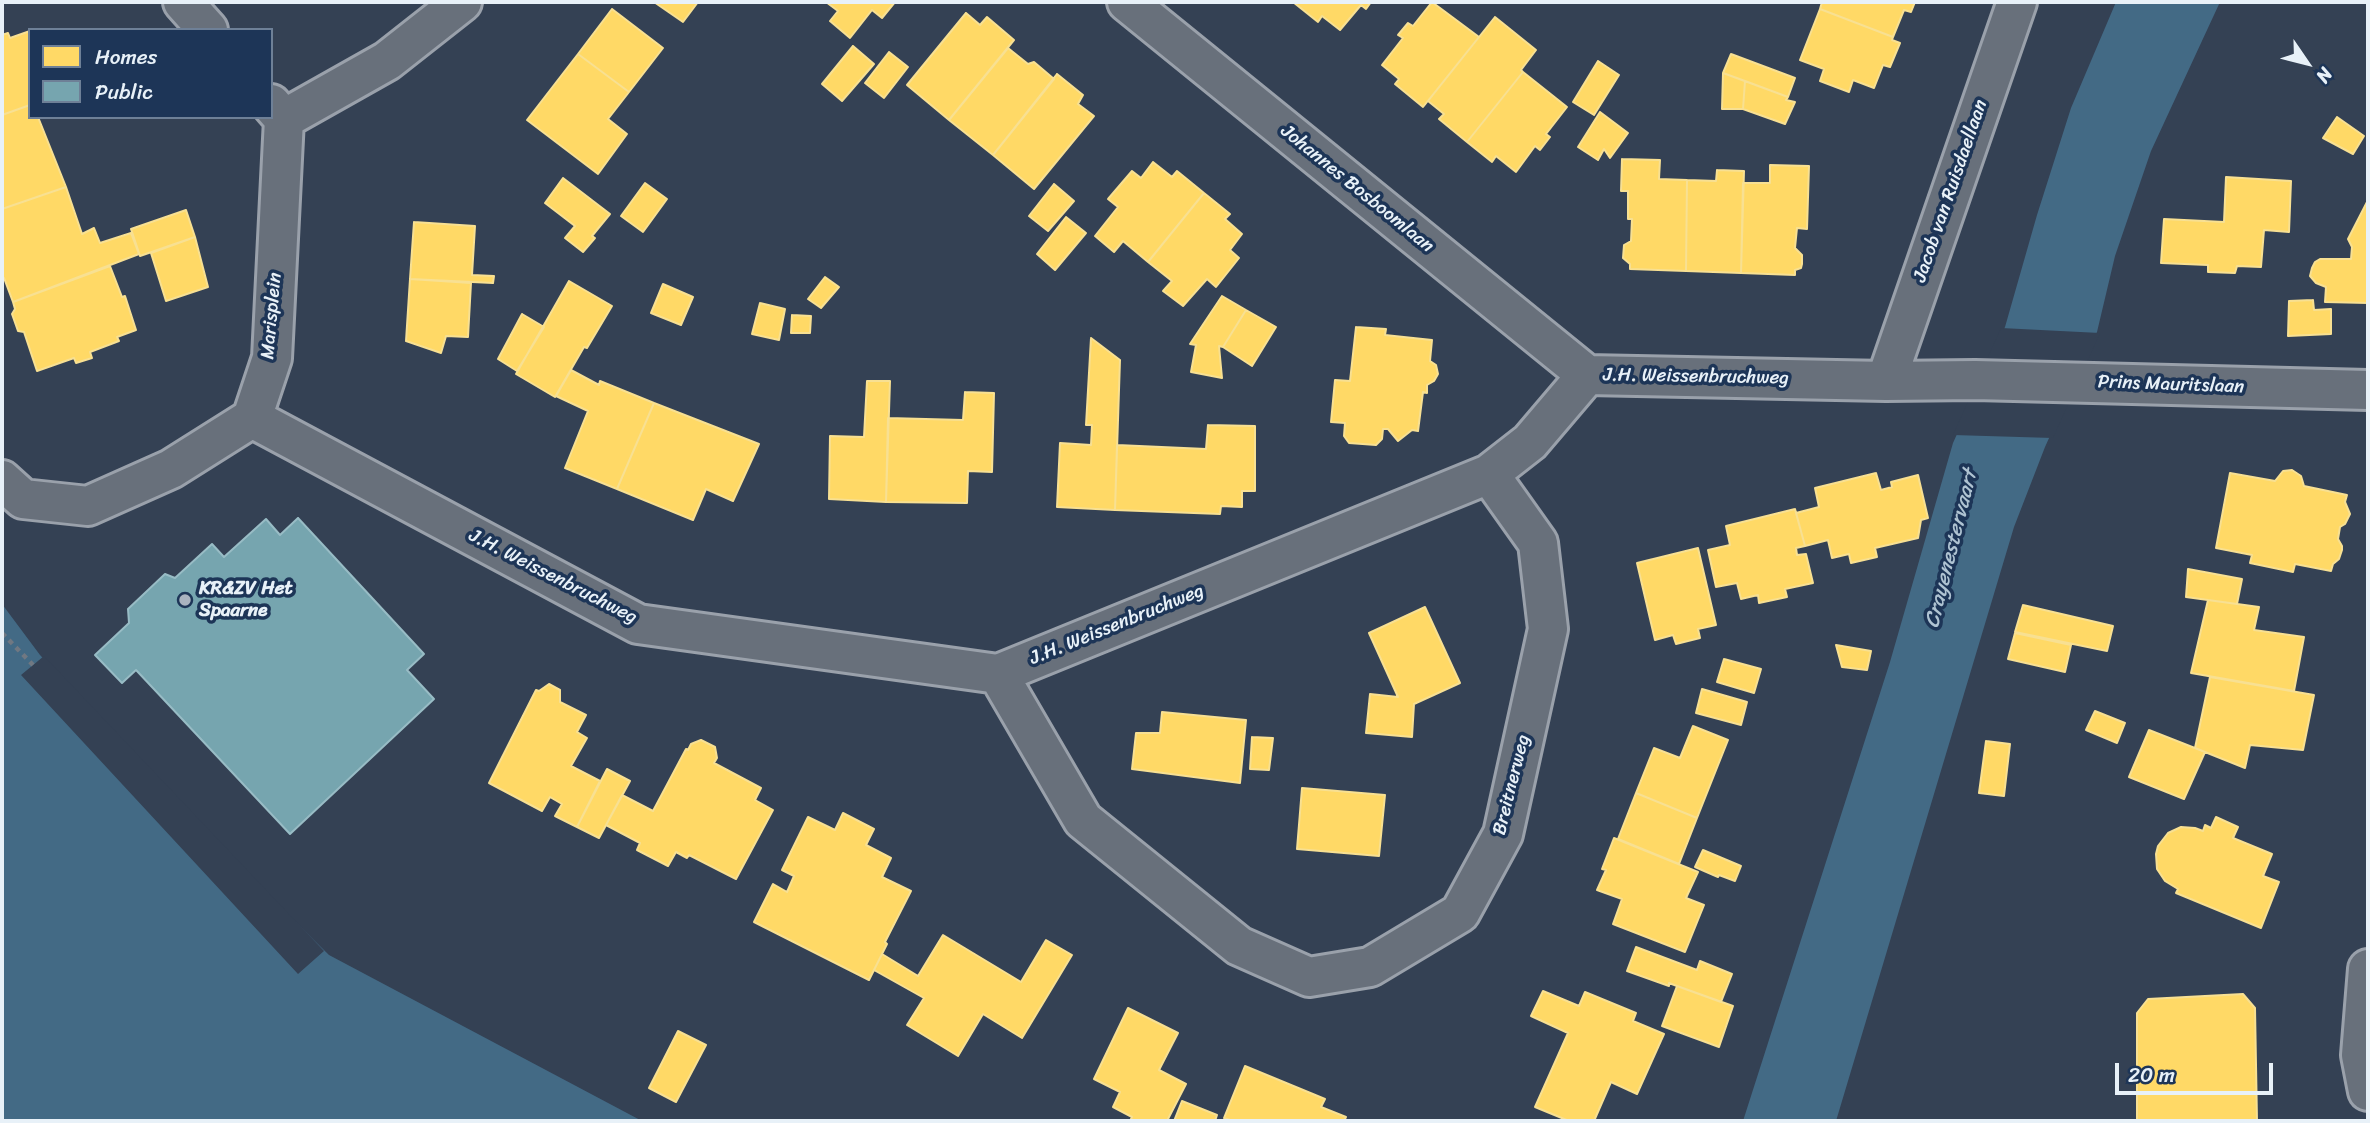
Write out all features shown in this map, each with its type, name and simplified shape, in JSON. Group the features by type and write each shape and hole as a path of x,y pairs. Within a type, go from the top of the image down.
{"street":[{"path":"183,2 206,28"},
{"path":"278,111 387,61 462,2"},
{"name":"Johannes Bosboomlaan","path":"1127,2 1587,375"},
{"name":"Jacob van Ruisdaellaan","path":"1886,381 2017,2"},
{"name":"Marisplein","path":"252,418 272,358 278,111"},
{"name":"J.H. Weissenbruchweg","path":"252,418 638,624 998,674 1489,474 1530,442 1587,375 1886,381 1975,380"},
{"name":"Prins Mauritslaan","path":"1975,380 2368,390"},
{"path":"2,480 23,499 88,506 171,470 252,418"},
{"name":"Breitnerweg","path":"998,674 1083,820 1240,946 1309,977 1370,967 1460,913 1503,834 1548,629 1538,543 1489,474"},
{"path":"2366,1067 2368,969"}],"path":[{"path":"2,633 33,665"}],"water":[{"name":"Crayenestervaart","path":"2116,2 2220,2 2151,151 2115,256 2097,332 2045,447 2014,527 1836,1121 1743,1121 1890,662 1953,443 2005,327 2071,108"},
{"path":"2,604 40,655 262,889 329,955 642,1121 2,1121"}],"pier":[{"path":"2001,328 2100,333 2053,438 1953,435"},
{"path":"44,656 324,951 298,974 21,675"}],"building: Homes":[{"path":"654,2 698,2 683,22"},
{"path":"826,2 895,2 882,18 872,10 850,38 830,21 838,11"},
{"path":"1293,2 1371,2 1366,9 1361,5 1340,30 1322,16 1318,22"},
{"path":"1432,2 1479,37 1423,107 1395,84 1399,79 1382,65 1403,38 1398,35 1408,23 1413,26"},
{"path":"1822,2 1915,2 1911,12 1904,10 1893,37 1820,9"},
{"path":"612,9 663,48 629,92 578,54"},
{"path":"1820,9 1893,37 1892,40 1900,43 1890,67 1883,65 1874,88 1853,80 1849,92 1820,81 1824,69 1800,60"},
{"path":"966,13 980,25 987,17 1014,40 949,120 907,85"},
{"path":"1495,17 1536,50 1521,70 1523,72 1467,142 1439,119 1444,114 1428,101"},
{"path":"28,32 28,106 2,115 2,35 8,33 10,38"},
{"path":"853,46 874,64 842,101 822,84"},
{"path":"1008,48 1028,64 1034,62 1054,79 993,155 949,120"},
{"path":"889,52 908,67 884,98 865,83"},
{"path":"578,54 629,92 608,119 627,134 598,174 527,120"},
{"path":"1731,54 1795,78 1788,97 1723,73"},
{"path":"1598,61 1619,75 1594,115 1573,102"},
{"path":"1523,72 1567,107 1546,134 1550,137 1540,150 1535,146 1516,172 1496,156 1492,162 1467,142"},
{"path":"1723,73 1745,81 1743,109 1722,109"},
{"path":"1057,74 1083,95 1078,104 1094,116 1034,189 993,155"},
{"path":"1745,81 1795,102 1785,124 1743,109"},
{"path":"28,106 28,119 39,119 66,187 2,209 2,115"},
{"path":"1600,112 1628,133 1610,158 1604,149 1598,160 1578,147"},
{"path":"2337,117 2364,136 2353,154 2323,138"},
{"path":"1622,159 1660,160 1659,179 1687,180 1686,271 1630,269 1630,264 1623,258 1624,245 1631,241 1632,219 1628,219 1628,191 1621,191"},
{"path":"1153,162 1172,177 1177,171 1204,193 1148,262 1123,241 1114,252 1095,236 1118,207 1108,199 1132,171 1141,178"},
{"path":"1770,165 1809,166 1807,229 1797,228 1795,248 1802,255 1802,264 1801,268 1795,270 1795,275 1741,273 1743,183 1770,183"},
{"path":"1717,170 1744,171 1741,273 1686,271 1687,180 1716,181"},
{"path":"2226,177 2291,181 2289,232 2264,230 2261,267 2237,266 2235,273 2208,272 2208,265 2161,263 2164,219 2224,222"},
{"path":"563,178 610,214 583,252 565,238 575,226 545,203"},
{"path":"645,183 667,199 643,232 621,216"},
{"path":"1054,184 1074,201 1048,231 1029,216"},
{"path":"66,187 82,234 94,228 100,243 131,233 139,254 13,302 4,278 2,279 2,209"},
{"path":"1204,193 1230,214 1225,219 1242,234 1230,250 1239,258 1216,287 1207,279 1183,306 1163,291 1172,281 1148,262"},
{"path":"2367,202 2368,303 2325,302 2326,287 2316,283 2310,276 2312,268 2320,259 2351,259 2352,247 2348,239"},
{"path":"186,210 195,237 140,256 131,229"},
{"path":"1066,217 1086,233 1055,270 1037,254"},
{"path":"414,222 475,226 472,275 494,276 493,283 410,279"},
{"path":"195,237 208,287 166,301 151,253"},
{"path":"110,266 122,297 125,296 136,330 117,337 119,341 90,352 92,358 76,363 74,358 37,371 24,332 18,331 12,314 15,309 13,302"},
{"path":"825,277 839,287 821,308 808,299"},
{"path":"410,279 471,283 468,337 446,336 441,353 406,341"},
{"path":"569,281 612,306 555,397 516,374"},
{"path":"663,284 693,297 681,325 651,313"},
{"path":"1222,296 1246,310 1223,347 1219,346 1222,378 1191,372 1196,345 1190,344"},
{"path":"2313,300 2314,310 2331,309 2331,334 2288,336 2289,301"},
{"path":"760,303 785,309 779,340 752,334"},
{"path":"1246,310 1276,327 1252,366 1223,347"},
{"path":"522,314 544,327 517,371 498,359"},
{"path":"792,315 811,316 810,333 791,333"},
{"path":"1356,327 1386,329 1385,335 1432,340 1430,361 1436,365 1438,374 1434,381 1427,385 1427,393 1423,392 1418,431 1412,430 1398,441 1388,429 1383,429 1382,439 1376,445 1349,443 1344,436 1345,423 1331,422 1335,380 1350,381"},
{"path":"1091,338 1120,360 1115,510 1057,507 1060,443 1091,445 1092,425 1086,425"},
{"path":"571,370 599,385 600,381 654,403 617,489 565,468 588,411 556,396"},
{"path":"867,381 890,381 886,502 829,499 830,436 864,437"},
{"path":"965,392 994,393 992,472 968,471 967,503 886,502 888,418 963,420"},
{"path":"654,403 759,444 733,501 706,489 693,520 617,489"},
{"path":"1208,425 1255,426 1255,491 1242,491 1242,507 1221,506 1220,514 1115,510 1117,445 1206,449"},
{"path":"2292,470 2301,476 2304,486 2347,495 2345,502 2350,514 2345,524 2340,527 2338,539 2342,550 2331,571 2295,564 2293,572 2250,563 2252,555 2216,548 2230,473 2275,481 2283,471"},
{"path":"1876,473 1881,490 1892,487 1891,482 1918,475 1928,518 1921,520 1918,538 1875,548 1877,557 1851,563 1849,554 1832,558 1828,540 1805,546 1796,513 1819,507 1815,488"},
{"path":"1795,509 1805,546 1796,548 1797,555 1806,554 1813,583 1785,589 1787,597 1759,603 1758,595 1741,599 1737,583 1716,587 1708,550 1730,545 1726,526"},
{"path":"1698,548 1716,625 1698,629 1700,638 1676,644 1673,635 1655,640 1637,563"},
{"path":"2188,569 2242,579 2237,604 2186,597"},
{"path":"2208,600 2259,607 2254,630 2304,637 2294,691 2191,673"},
{"path":"2023,605 2113,626 2107,651 2015,632"},
{"path":"1425,607 1460,683 1414,704 1412,737 1366,733 1370,694 1398,697 1369,633"},
{"path":"2015,633 2071,645 2065,672 2008,659"},
{"path":"1836,645 1871,651 1867,670 1842,667"},
{"path":"1724,659 1761,669 1754,693 1717,682"},
{"path":"2210,677 2314,695 2303,750 2250,745 2245,768 2195,748"},
{"path":"549,684 560,690 560,702 586,715 577,732 587,738 571,766 600,781 577,827 555,816 562,804 550,797 542,811 489,783 536,690 539,691"},
{"path":"1702,689 1747,702 1741,725 1696,713"},
{"path":"2095,711 2125,723 2117,743 2086,730"},
{"path":"1162,712 1246,720 1240,783 1132,769 1136,733 1160,733"},
{"path":"1693,726 1728,740 1697,818 1636,793 1654,748 1680,758"},
{"path":"2149,730 2205,752 2184,799 2129,777"},
{"path":"1252,737 1273,738 1269,770 1250,769"},
{"path":"701,740 715,747 717,758 714,763 761,788 755,800 773,810 736,879 689,855 687,858 676,852 668,866 637,850 640,843 606,825 622,795 653,811 686,749"},
{"path":"1986,741 2010,744 2004,796 1979,793"},
{"path":"607,769 630,781 599,838 577,827"},
{"path":"1302,788 1385,795 1379,856 1297,849"},
{"path":"1636,793 1697,818 1679,864 1618,839"},
{"path":"843,813 874,829 866,845 891,858 882,877 911,891 869,980 754,922 773,884 787,892 794,876 782,870 808,817 835,830"},
{"path":"2216,817 2238,827 2233,838 2272,854 2263,876 2279,882 2261,928 2176,893 2178,889 2165,881 2157,869 2158,846 2168,833 2181,827 2203,831 2205,825 2211,828"},
{"path":"1614,838 1698,872 1686,898 1704,905 1685,952 1613,924 1622,899 1597,890 1606,870 1602,869"},
{"path":"1703,850 1741,866 1735,881 1695,867"},
{"path":"943,935 1021,982 1046,940 1072,955 1022,1038 983,1014 958,1056 907,1025 924,998 874,970 882,954 918,976"},
{"path":"1636,947 1697,970 1700,961 1732,974 1721,1002 1627,971"},
{"path":"1677,986 1733,1006 1719,1047 1662,1026"},
{"path":"1543,991 1579,1006 1585,992 1636,1013 1633,1021 1664,1034 1637,1094 1611,1082 1594,1121 1569,1121 1535,1107 1568,1033 1531,1016"},
{"path":"2243,994 2255,1008 2257,1121 2137,1121 2137,1013 2148,999"},
{"path":"1128,1008 1178,1033 1159,1070 1186,1084 1167,1121 1130,1121 1132,1117 1113,1107 1120,1092 1094,1079"},
{"path":"678,1031 706,1045 676,1102 649,1088"},
{"path":"1245,1066 1325,1099 1321,1107 1346,1117 1344,1121 1233,1121 1224,1118"},
{"path":"1182,1101 1217,1115 1215,1121 1174,1121"}],"building: Public":[{"path":"298,518 424,654 407,670 434,699 290,834 136,670 122,683 95,655 129,623 128,609 165,574 175,578 212,544 224,557 266,519 280,535"}],"place":[{"name":"KR&ZV Het Spaarne","path":"185,600"}]}
